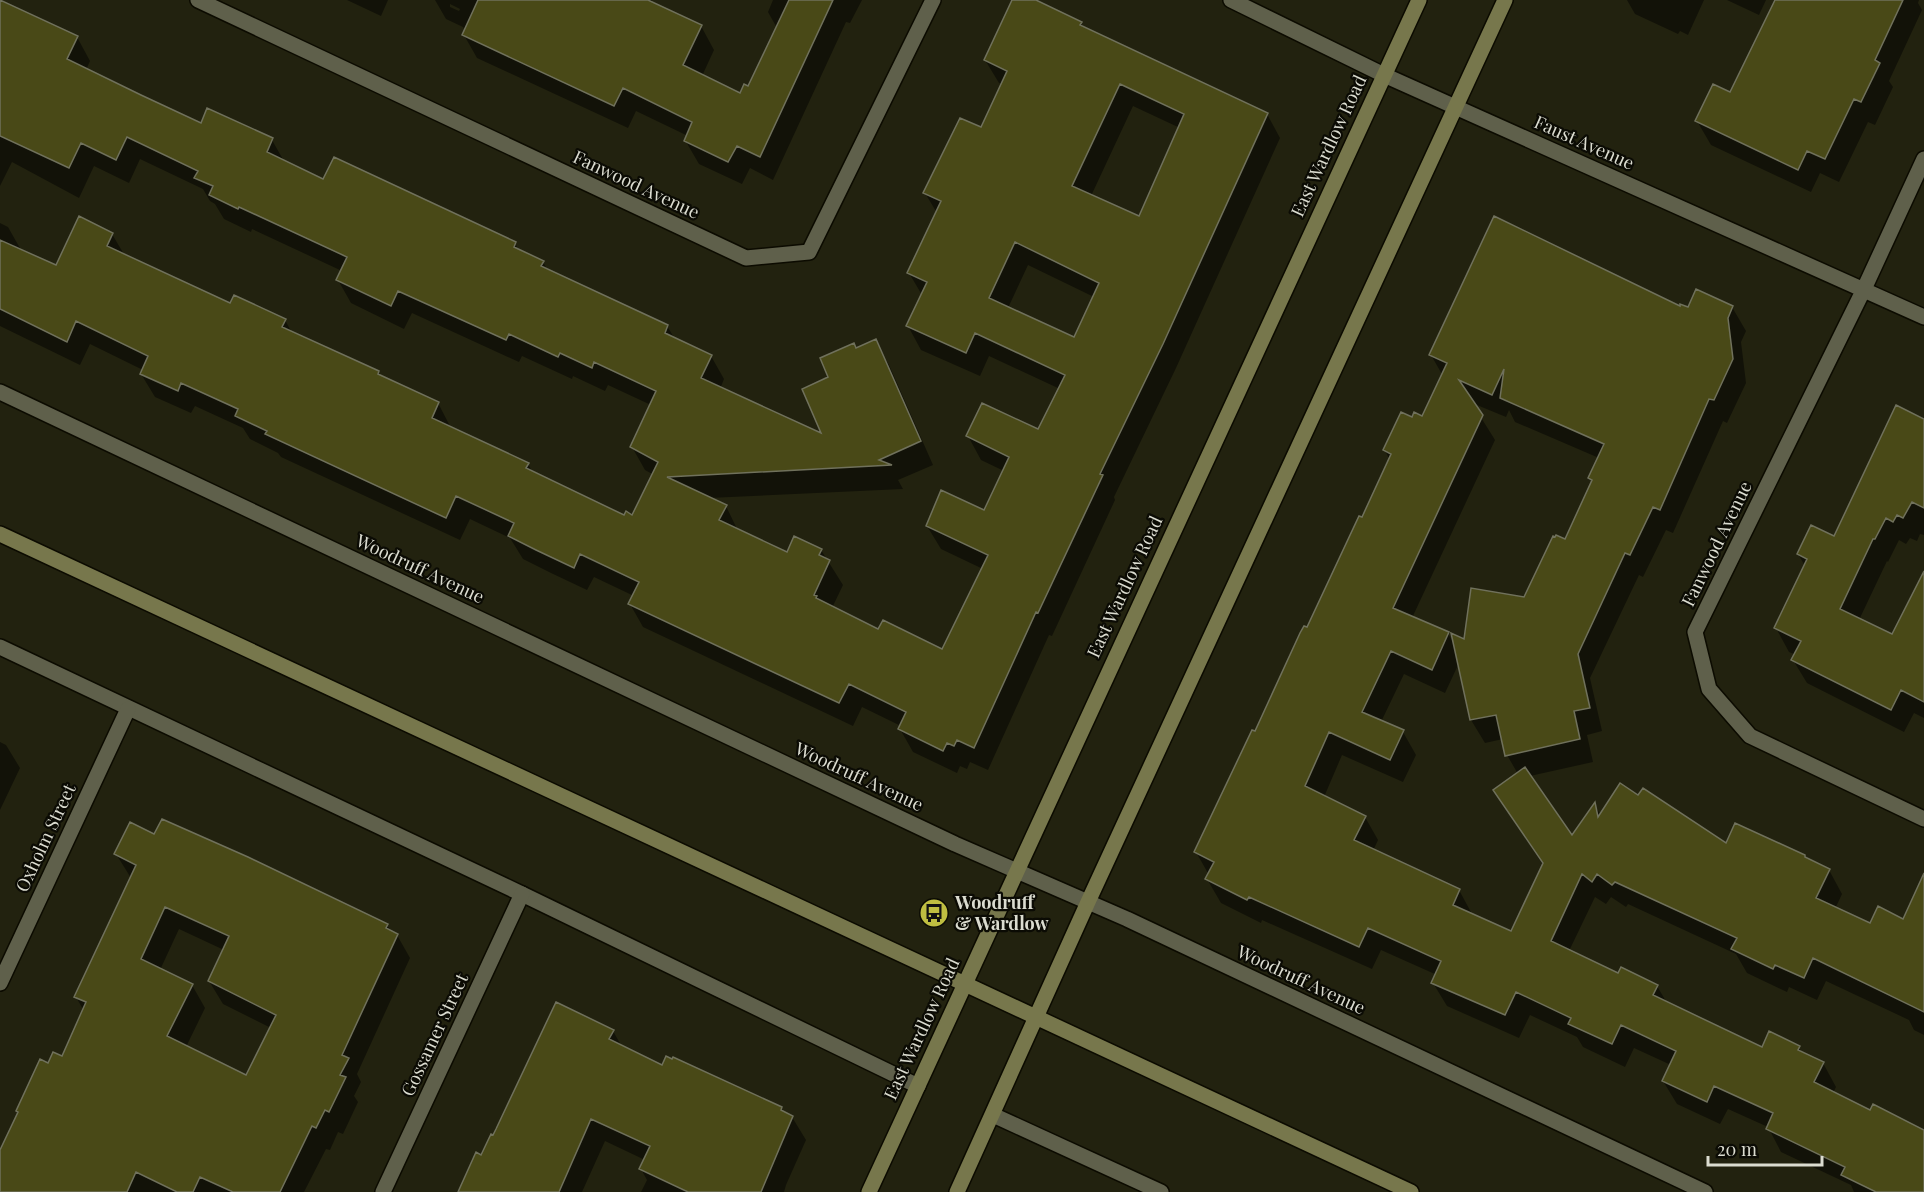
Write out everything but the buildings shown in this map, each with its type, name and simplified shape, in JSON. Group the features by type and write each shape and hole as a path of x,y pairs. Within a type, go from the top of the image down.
{"main road":[{"name":"East Wardlow Road","path":"868,1192 1419,0"},
{"path":"957,1192 1088,902 1505,0"},
{"path":"0,534 1411,1192"}],"street":[{"name":"Fanwood Avenue","path":"198,0 746,258 809,252 933,0"},
{"name":"Faust Avenue","path":"1231,0 1384,75 1924,317"},
{"name":"Fanwood Avenue","path":"1924,159 1864,289 1695,632 1709,689 1750,736 1924,819"},
{"name":"Woodruff Avenue","path":"0,392 933,834 1148,929 1705,1192"},
{"path":"0,647 522,894 918,1086"},
{"name":"Oxholm Street","path":"0,983 128,708"},
{"name":"Gossamer Street","path":"383,1192 522,894"},
{"path":"993,1114 1161,1192"}],"place":[{"name":"Woodruff & Wardlow","path":"934,913"}]}
